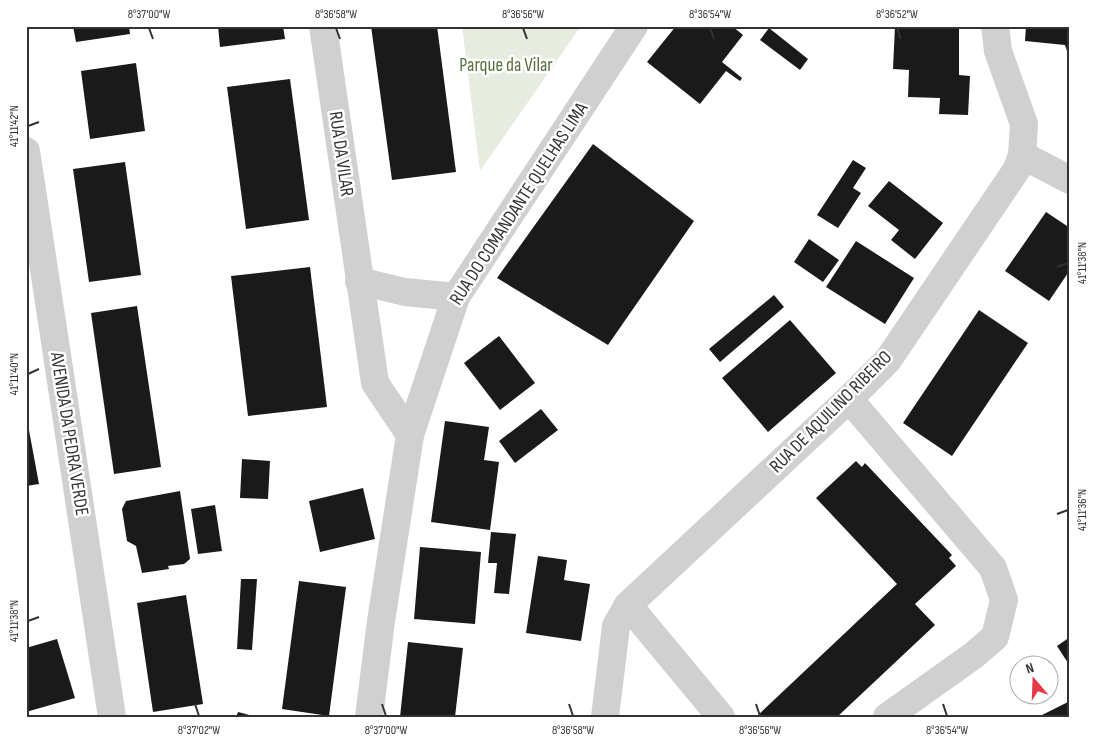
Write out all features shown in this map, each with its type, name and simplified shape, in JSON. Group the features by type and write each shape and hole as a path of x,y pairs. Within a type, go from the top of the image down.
{"street":[{"name":"RUA DA VILAR","path":"323,26 375,383 410,435"},
{"name":"RUA DO COMANDANTE QUELHAS LIMA","path":"369,717 381,621 410,435 456,297 634,26"},
{"name":"RUA DE AQUILINO RIBEIRO","path":"605,717 616,626 628,606 849,399 888,360 1017,169 1022,155 1024,124 998,51 995,26"},
{"name":"AVENIDA DA PEDRA VERDE","path":"26,150 112,717"},
{"path":"1022,155 1070,180"},
{"path":"359,281 405,292 456,297"},
{"path":"849,399 993,568 1004,600 995,637 974,655 886,717"},
{"path":"628,606 721,717"}],"green space":[{"name":"Parque da Vilar","path":"462,26 581,26 480,171"}],"building":[{"path":"73,26 129,26 130,34 76,42"},
{"path":"218,26 283,26 285,39 220,47"},
{"path":"371,26 437,26 456,172 392,180"},
{"path":"676,26 732,26 743,35 722,62 742,78 740,81 726,71 700,104 647,62"},
{"path":"895,26 959,26 959,75 970,76 968,115 939,114 940,98 908,97 909,70 893,69"},
{"path":"1026,26 1070,26 1070,60 1065,45 1025,41"},
{"path":"769,28 808,59 800,70 760,40"},
{"path":"136,63 145,131 90,139 81,71"},
{"path":"290,79 309,220 246,229 227,87"},
{"path":"593,144 694,221 608,345 497,278"},
{"path":"853,160 866,168 853,188 861,193 838,228 817,215"},
{"path":"125,162 141,275 89,282 73,169"},
{"path":"889,181 943,223 915,259 891,240 899,230 868,206"},
{"path":"1046,212 1070,228 1070,270 1049,301 1005,271"},
{"path":"809,239 839,260 823,282 794,262"},
{"path":"856,241 914,278 885,324 826,287"},
{"path":"310,267 327,407 248,416 231,276"},
{"path":"774,295 784,307 720,362 709,349"},
{"path":"137,306 161,467 114,474 91,313"},
{"path":"979,310 1028,343 952,456 903,423"},
{"path":"790,320 836,373 768,432 722,378"},
{"path":"499,336 535,383 500,410 464,363"},
{"path":"541,409 558,430 515,463 499,441"},
{"path":"26,414 39,484 26,486"},
{"path":"445,421 489,427 484,460 499,462 490,530 431,522"},
{"path":"242,459 270,461 268,499 240,498"},
{"path":"856,461 862,467 865,463 952,555 949,558 956,566 915,604 935,625 837,717 756,717 897,584 816,498"},
{"path":"363,488 375,539 320,552 309,501"},
{"path":"180,491 190,559 184,564 168,566 169,569 142,573 136,546 127,541 122,509 126,501"},
{"path":"215,505 222,551 198,554 191,509"},
{"path":"491,532 516,534 509,594 494,593 497,563 488,563"},
{"path":"420,547 481,552 475,624 414,619"},
{"path":"538,556 567,560 564,580 590,584 581,641 526,633"},
{"path":"241,579 257,579 252,650 237,649"},
{"path":"299,581 346,587 329,716 282,709"},
{"path":"186,595 203,704 153,712 137,603"},
{"path":"1070,637 1070,662 1068,663 1057,646"},
{"path":"57,639 75,698 26,712 26,648"},
{"path":"408,642 463,648 455,717 400,717"},
{"path":"1070,701 1070,717 1043,717 1042,715"},
{"path":"238,712 253,716 253,717 236,717"}]}
